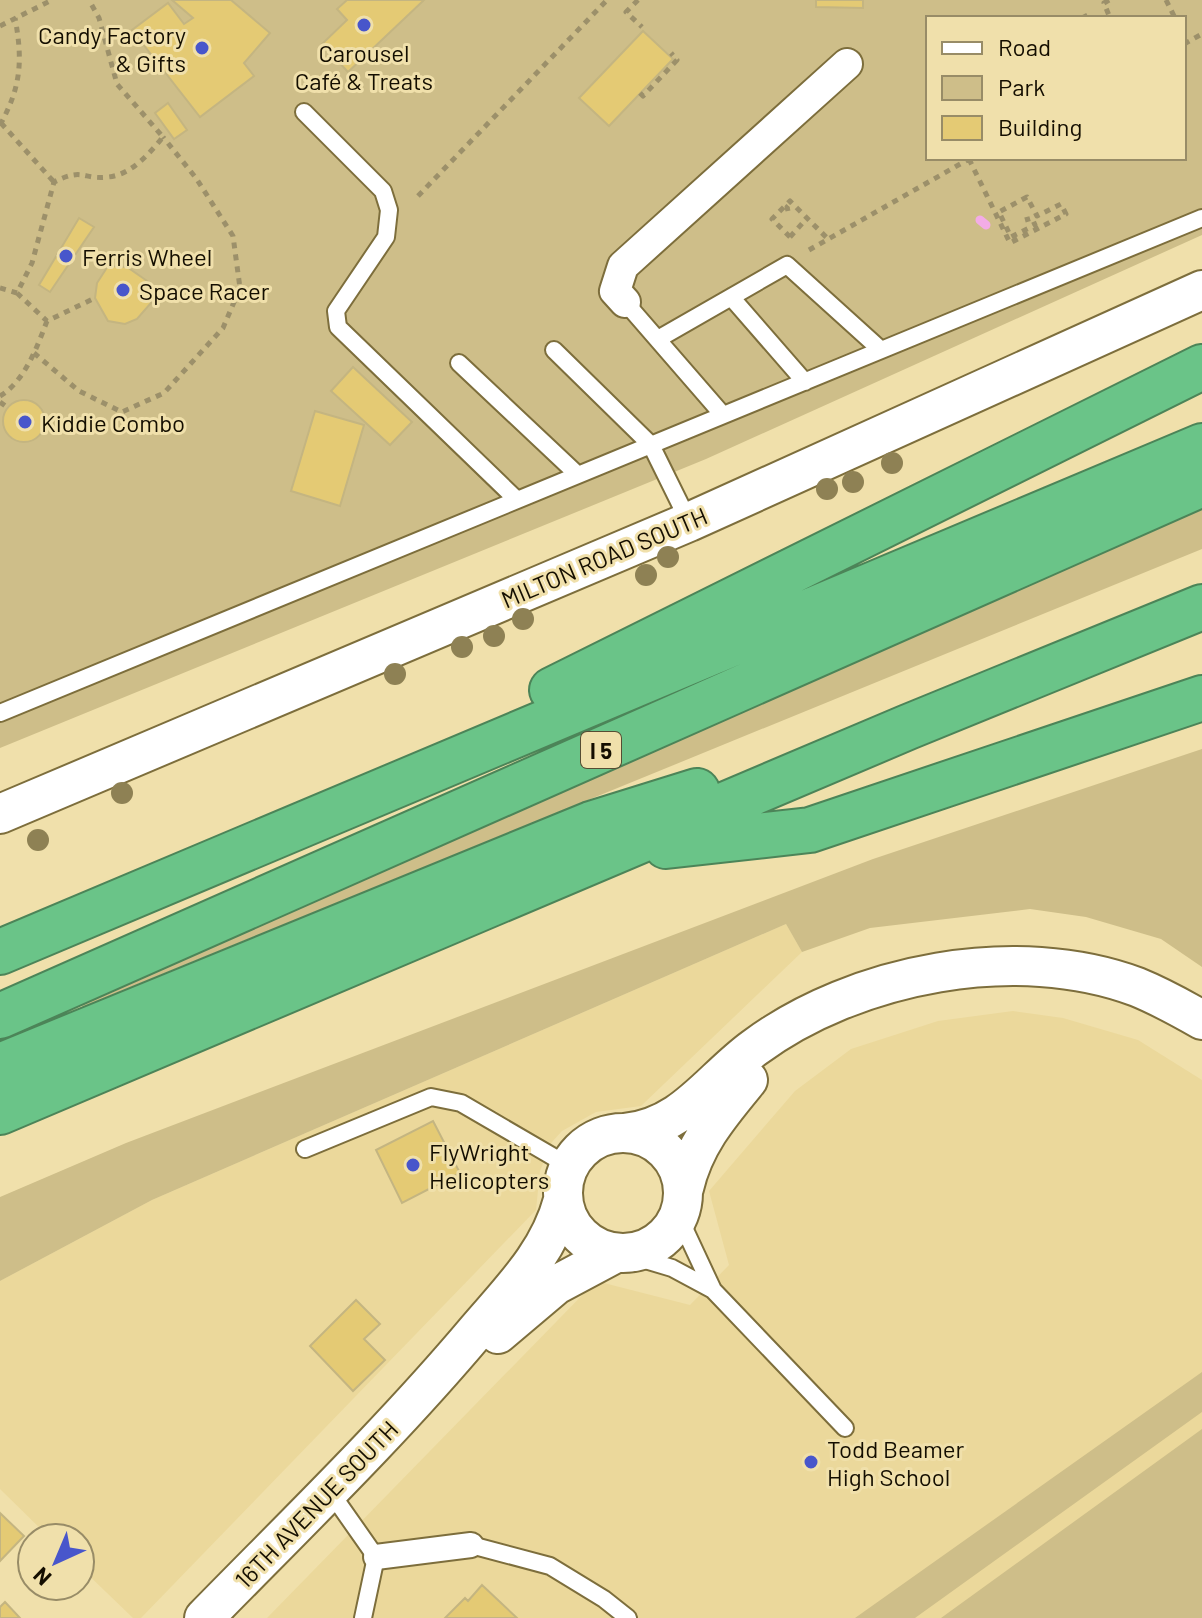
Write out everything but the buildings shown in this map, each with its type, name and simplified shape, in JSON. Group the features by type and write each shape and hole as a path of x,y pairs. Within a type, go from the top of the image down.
{"highway":[{"path":"165,883 1202,367"},
{"name":"I 5","path":"0,952 1202,446"},
{"name":"I 5","path":"0,1016 1202,484"},
{"path":"0,1112 908,727 1202,607"},
{"path":"620,851 810,830 1202,698"},
{"path":"0,1066 591,824 908,727"}],"street":[{"path":"625,302 615,291 623,266 847,64"},
{"name":"MILTON ROAD SOUTH","path":"0,814 689,522 1202,290"},
{"path":"811,1015 765,1061 720,1114 694,1153 674,1227 661,1241 644,1250 620,1253 591,1244 577,1232 566,1183 592,1141 645,1131 680,1114 754,1048 811,1015 860,990 952,971 994,967 1047,968 1136,987 1202,1020"},
{"path":"625,1133 646,1137 665,1149 678,1167 683,1198"},
{"name":"16TH AVENUE SOUTH","path":"204,1618 427,1390 534,1263 556,1226 566,1183"},
{"name":"16TH AVENUE SOUTH","path":"427,1390 556,1285 620,1253"},
{"path":"376,1557 471,1545"}],"lane":[{"path":"304,112 383,191 389,210 386,237 336,311 338,327 517,500"},
{"path":"0,713 1202,218"},
{"path":"658,339 787,265 881,350"},
{"path":"731,297 805,382"},
{"path":"625,302 723,415"},
{"path":"554,350 651,445 689,522"},
{"path":"459,363 578,475"},
{"path":"305,1149 431,1097 461,1103 566,1183"},
{"path":"683,1198 685,1230 713,1290 845,1428"},
{"path":"620,1253 652,1260 713,1290"},
{"path":"329,1490 376,1557 363,1618"},
{"path":"471,1545 550,1566 604,1599 628,1618"}],"path":[{"path":"0,26 52,0"},
{"path":"34,353 79,391 122,412 164,393 223,328 240,288 233,236 196,178 117,84 99,18 89,0"},
{"path":"418,196 607,0"},
{"path":"638,0 626,12 642,27"},
{"path":"1109,0 1104,3 1110,16"},
{"path":"1086,16 1092,13"},
{"path":"15,18 22,56 13,102 0,124 54,182"},
{"path":"641,95 677,60 671,53"},
{"path":"17,293 32,263 54,182 74,172 109,178 143,161 163,137"},
{"path":"809,250 966,160"},
{"path":"970,160 1010,243 1066,214 1061,204 1037,216 1027,197 999,212 1011,237 1035,225 1032,218 1025,220"},
{"path":"788,211 787,207 792,202 807,218 798,227 790,237 772,219 790,201 798,210 807,219 829,240"},
{"path":"0,288 17,293 47,321"},
{"path":"0,396 11,389 34,353 47,321 95,298"},
{"path":"0,402 8,408"}],"shaded area":[{"path":"786,924 802,952 641,1106 596,1112 562,1131 552,1142 540,1171 536,1210 141,1618 133,1618 96,1582 96,1522 34,1522 0,1489 0,1281 152,1200"},
{"name":"Todd Beamer High School","path":"1013,1011 1063,1018 1138,1040 1202,1080 1202,1618 267,1618 596,1281 690,1305 729,1265 709,1191 795,1091 851,1049 938,1021"}],"green space":[{"path":"0,0 1202,0 1202,235 706,459 0,748"},
{"path":"1202,505 1202,549 82,1007 84,1000"},
{"path":"1202,749 1202,967 1161,939 1086,917 1030,909 870,928 802,952 786,924 152,1200 0,1281 0,1197 126,1143 873,859"},
{"path":"1202,1372 1202,1412 915,1618 855,1618"},
{"path":"1202,1429 1202,1618 941,1618"}],"waterway":[{"path":"980,220 986,225"}],"place":[{"name":"Carousel Café & Treats","path":"364,25"},
{"name":"Candy Factory & Gifts","path":"202,48"},
{"name":"Ferris Wheel","path":"66,256"},
{"name":"Space Racer","path":"123,290"},
{"name":"Kiddie Combo","path":"25,422"},
{"name":"FlyWright Helicopters","path":"413,1165"},
{"name":"Todd Beamer High School","path":"811,1462"}]}
